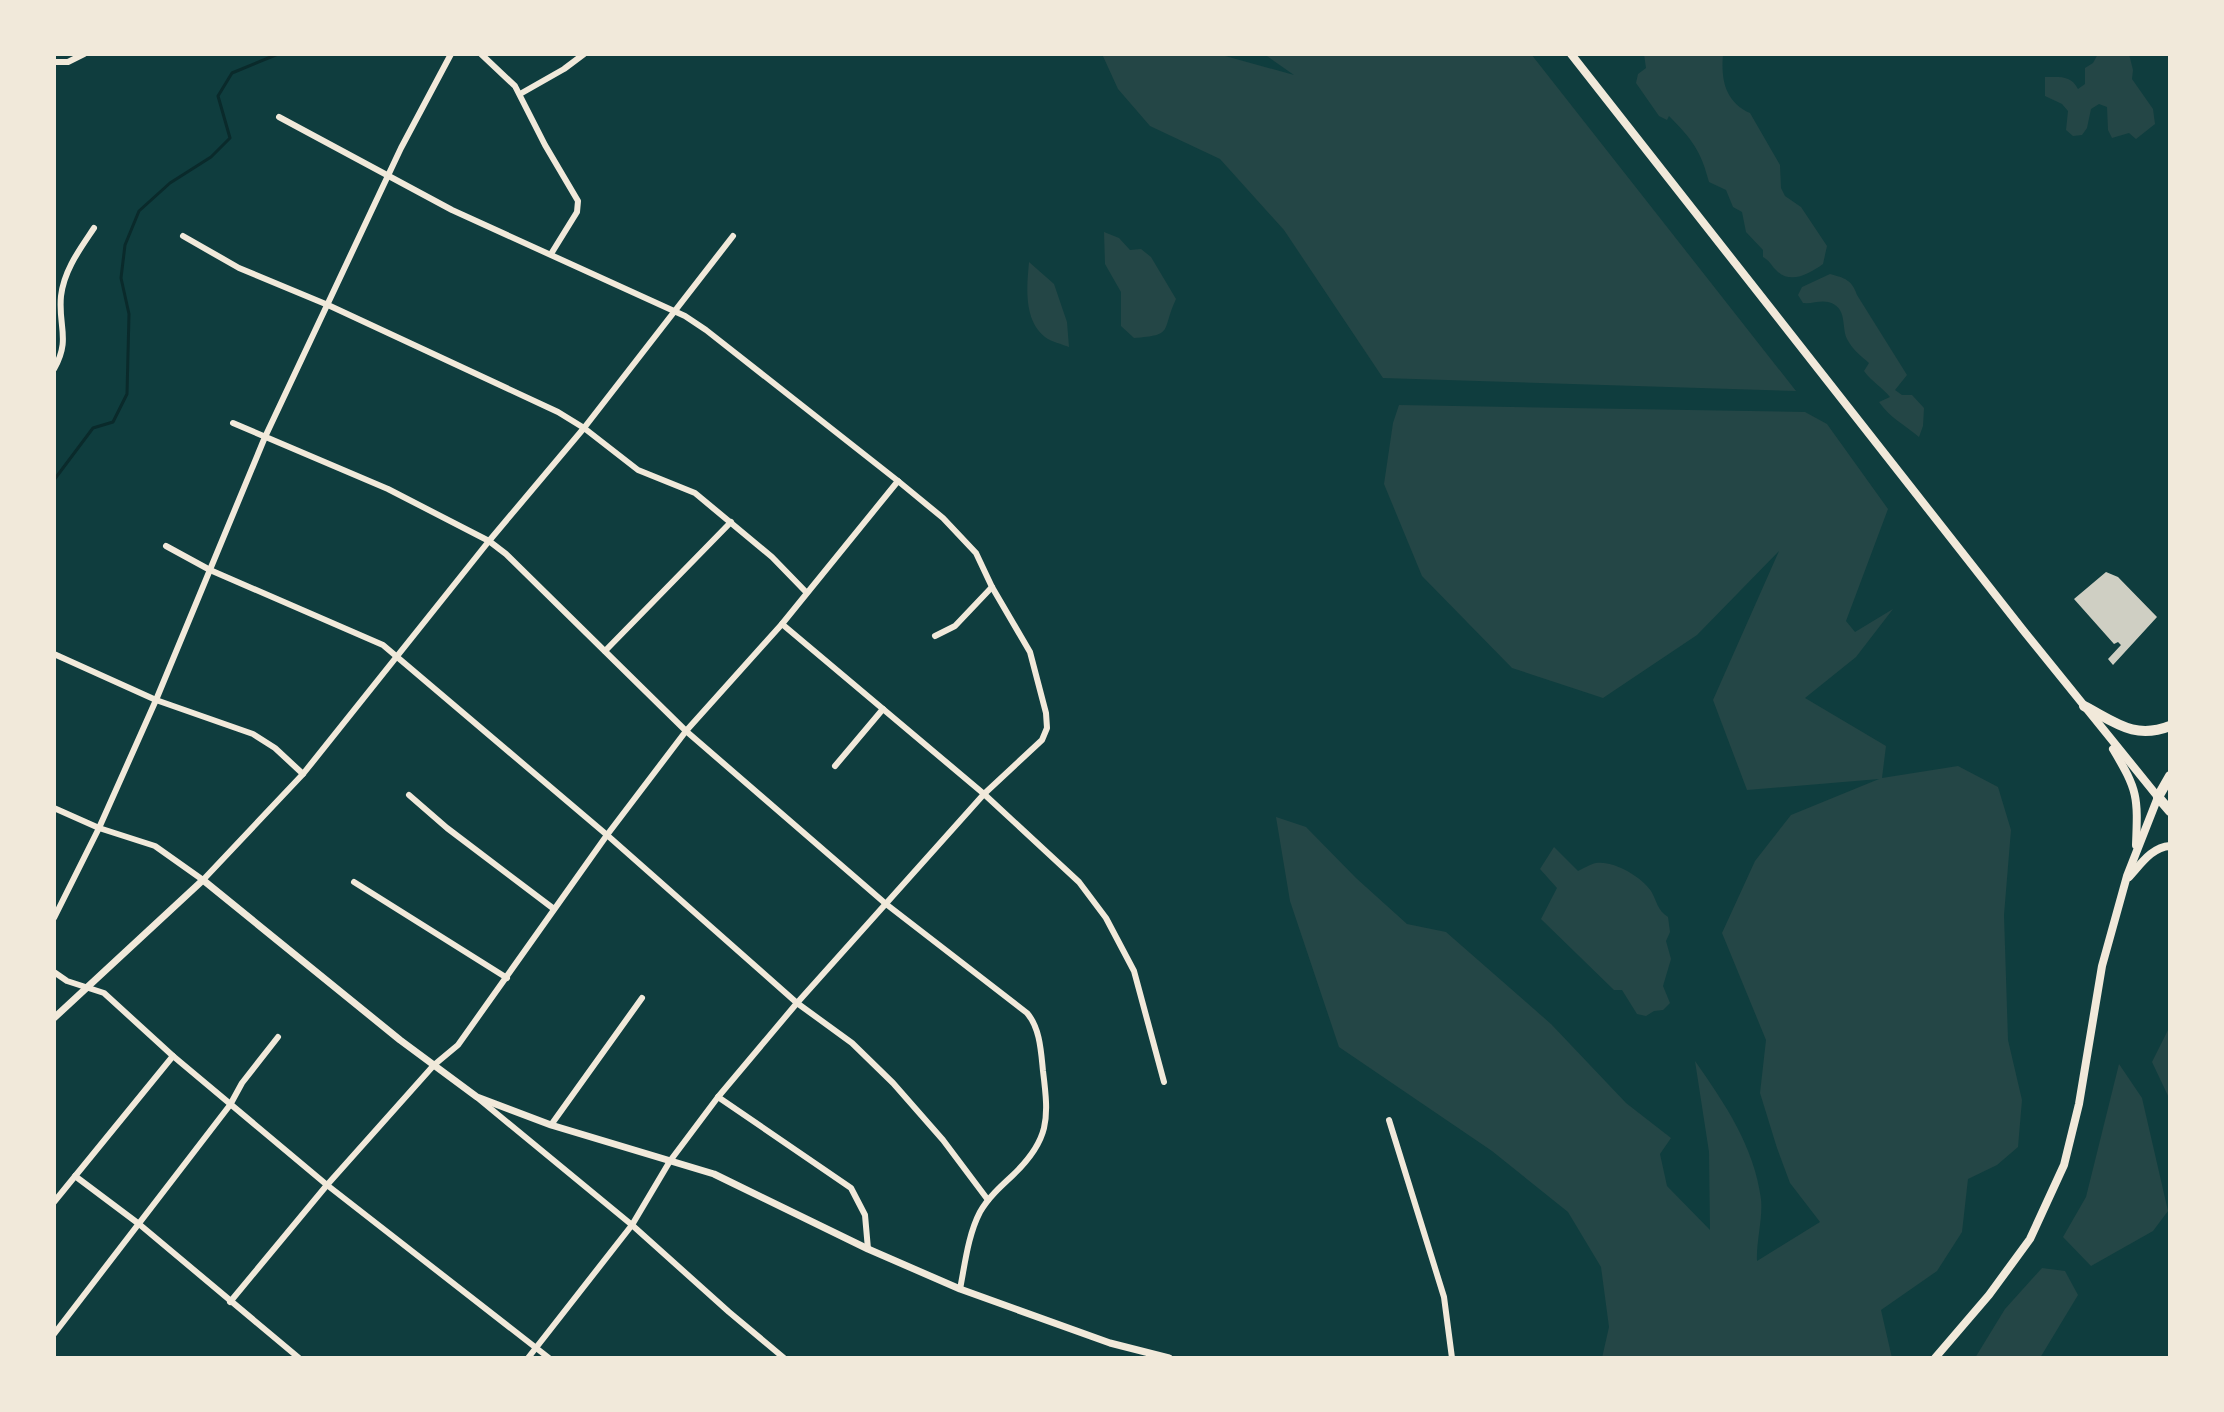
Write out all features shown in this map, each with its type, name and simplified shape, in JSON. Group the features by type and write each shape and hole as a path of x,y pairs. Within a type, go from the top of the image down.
{"highway":[{"path":"2084,706 2128,730 2141,733 2170,726"},
{"path":"2170,776 2158,797 2170,811"}],"main road":[{"path":"1571,54 2158,797 2126,881 2102,966 2079,1104 2064,1165 2030,1239 1989,1295 1935,1358"},
{"path":"2098,724 2133,782 2137,811 2135,854"},
{"path":"2126,881 2152,852 2165,845 2170,846"}],"street":[{"path":"54,62 68,62 84,54"},
{"path":"54,918 99,828 156,700 265,437 414,122 451,54"},
{"path":"481,54 511,80 578,201 577,212 551,254"},
{"path":"520,94 584,54"},
{"path":"279,117 452,210 673,311 706,330 943,518 976,553 1030,652 1046,713 1047,728 1042,740 984,794 797,1003 718,1097 670,1161 632,1225 528,1358"},
{"path":"54,369 64,345 61,305 64,280 79,249 94,228"},
{"path":"183,236 239,268 328,305 549,407 584,428 638,470 695,493 772,557 806,592"},
{"path":"54,1018 203,880 303,774 489,541 584,428 733,236"},
{"path":"233,423 388,489 489,541 506,554 686,731 886,904 1022,1008 1034,1024 1040,1049 1047,1123 1038,1143 1020,1168 988,1200 973,1231 960,1289"},
{"path":"230,1302 327,1185 434,1065 458,1045 607,835 686,731 782,624 898,481"},
{"path":"605,651 731,522"},
{"path":"166,546 210,570 365,635 398,657 607,835 797,1003 852,1043 893,1083 943,1140 988,1200"},
{"path":"935,636 955,626 992,587"},
{"path":"782,624 984,794 1079,882 1106,918 1134,971 1164,1082"},
{"path":"54,654 156,700 253,734 275,748 303,774"},
{"path":"835,766 883,709"},
{"path":"409,795 447,828 554,909"},
{"path":"54,808 99,828 155,846 203,880 477,1097 632,1225 784,1358"},
{"path":"354,882 507,978"},
{"path":"54,972 67,981 99,989 110,997 173,1056 327,1185 549,1358"},
{"path":"551,1125 642,998"},
{"path":"54,1334 230,1105 242,1083 278,1037"},
{"path":"54,1202 173,1056"},
{"path":"477,1097 551,1125 732,1182 868,1249 960,1289 1110,1343 1169,1358"},
{"path":"718,1097 851,1188 865,1215 868,1249"},
{"path":"1389,1120 1444,1297 1452,1358"},
{"path":"75,1176 139,1224 299,1358"}],"shaded area":[{"path":"1102,54 1218,54 1294,75 1264,54 1531,54 1796,391 1383,378 1284,230 1220,159 1150,126 1118,89"},
{"path":"1644,54 1723,54 1726,88 1735,102 1750,113 1780,165 1781,188 1785,196 1801,207 1827,246 1823,264 1806,274 1787,277 1763,257 1763,250 1746,232 1742,212 1733,207 1726,190 1709,182 1703,162 1690,139 1669,116 1667,120 1659,116 1636,83 1638,74 1646,68"},
{"path":"2098,54 2129,54 2132,79 2153,109 2155,124 2136,139 2129,133 2112,138 2108,130 2107,107 2099,104 2091,109 2087,128 2082,135 2073,136 2066,130 2068,111 2062,104 2045,96 2045,77 2068,79 2078,89 2085,84 2085,68 2093,63"},
{"path":"1104,232 1119,238 1130,250 1141,249 1151,257 1176,299 1161,333 1134,338 1121,326 1121,292 1105,264"},
{"path":"1029,262 1054,284 1067,322 1069,347 1045,337 1033,321 1028,302"},
{"path":"1830,274 1844,278 1853,286 1907,375 1895,390 1902,395 1912,395 1924,408 1919,437 1879,402 1890,397 1864,371 1869,363 1847,339 1839,308 1825,302 1803,303 1798,295 1802,287"},
{"path":"1399,405 1805,412 1827,424 1888,509 1846,621 1855,632 1893,609 1856,657 1805,698 1886,746 1882,778 1958,766 1998,787 2011,830 2004,915 2008,1040 2022,1100 2018,1147 1997,1165 1968,1179 1962,1232 1937,1271 1881,1310 1892,1358 1602,1358 1609,1327 1601,1267 1568,1212 1492,1151 1339,1047 1290,901 1276,817 1306,827 1407,924 1446,932 1551,1024 1626,1103 1671,1138 1660,1154 1667,1186 1710,1230 1709,1152 1695,1061 1727,1110 1752,1161 1761,1199 1757,1261 1820,1222 1790,1183 1777,1148 1760,1093 1766,1040 1722,933 1755,861 1791,815 1879,779 1747,790 1713,700 1779,551 1697,635 1603,698 1512,668 1422,576 1384,484 1393,423"},
{"path":"1554,847 1578,871 1596,863 1610,864 1634,875 1651,891 1659,908 1668,917 1670,932 1666,941 1671,959 1663,986 1670,1003 1663,1010 1646,1016 1637,1014 1622,990 1614,990 1541,919 1557,888 1540,869"},
{"path":"2170,1026 2170,1100 2152,1062"},
{"path":"2119,1064 2142,1098 2168,1211 2153,1231 2091,1266 2063,1237 2086,1197"},
{"path":"2042,1268 2065,1271 2078,1295 2040,1358 1975,1358 2005,1309"}],"building":[{"path":"2106,572 2118,577 2157,617 2113,665 2108,659 2121,645 2118,642 2114,644 2074,599"}],"waterway":[{"path":"54,480 93,428 113,422 127,394 129,314 121,278 125,245 139,211 170,183 211,157 230,138 218,96 232,73 278,54"}]}
